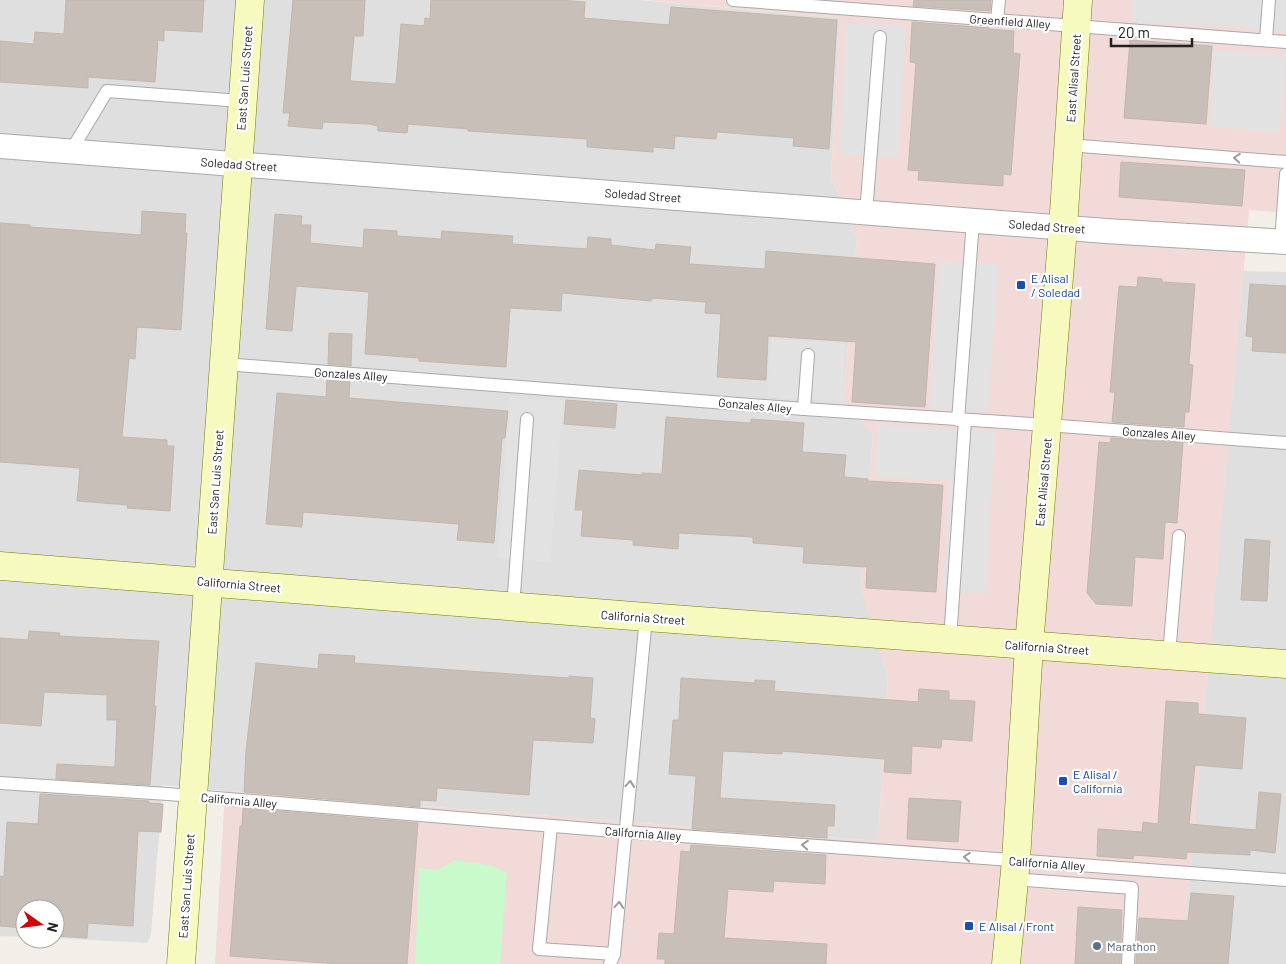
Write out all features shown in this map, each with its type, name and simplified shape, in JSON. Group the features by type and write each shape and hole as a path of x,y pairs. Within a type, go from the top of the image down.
{"street":[{"name":"East San Luis Street","path":"181,964 250,0"},
{"name":"East Alisal Street","path":"1006,964 1015,870 1029,646 1063,228 1077,13"},
{"name":"Soledad Street","path":"0,146 1063,228 1284,241"},
{"name":"California Street","path":"0,566 646,618 1286,664"}],"lane":[{"name":"Greenfield Alley","path":"733,0 863,5 997,20 1077,13 1286,42"},
{"path":"997,20 999,0"},
{"path":"1266,40 1269,0"},
{"path":"866,213 880,37"},
{"path":"71,151 107,92 242,101"},
{"path":"1068,145 1286,162"},
{"path":"1284,241 1286,174"},
{"path":"950,640 973,221"},
{"path":"804,409 808,354"},
{"name":"Gonzales Alley","path":"224,364 804,409 1286,443"},
{"path":"513,607 527,419"},
{"path":"1169,655 1178,536"},
{"path":"551,826 539,949 612,959 646,618"},
{"name":"California Alley","path":"0,783 626,832 1015,870 1286,880"},
{"path":"1015,870 1132,888 1128,964"}],"shaded area":[{"path":"0,0 640,0 840,18 831,178 857,240 843,402 873,435 861,587 888,677 878,841 163,785 151,935 147,943 65,939 65,899 15,899 15,937 0,936"},
{"path":"646,0 1286,0 1286,213 1249,210 1182,964 215,964 225,791 878,841 888,677 861,587 873,436 843,402 857,240 831,178 840,18"},
{"path":"1132,0 1286,0 1286,31 1131,21"},
{"path":"847,23 906,26 897,157 839,153"},
{"path":"1214,50 1286,55 1280,132 1209,127"},
{"path":"939,261 998,265 988,412 929,408"},
{"path":"1243,271 1286,272 1286,964 1182,964"},
{"path":"771,339 845,344 842,402 767,397"},
{"path":"510,397 563,401 550,562 498,558"},
{"path":"878,425 995,431 985,594 943,592 950,481 875,476"}],"green space":[{"path":"455,860 493,866 507,873 500,964 415,964 419,868 438,870"}],"building":[{"path":"66,0 204,0 202,32 164,30 164,41 158,40 155,82 88,77 88,88 0,82 0,41 34,44 35,32 64,34"},
{"path":"293,0 365,0 363,36 354,36 350,81 396,84 401,24 424,26 425,18 430,19 431,0 558,0 585,2 584,18 669,25 671,7 837,20 829,149 793,146 794,138 717,132 716,139 675,136 674,149 653,147 653,152 587,147 587,139 468,131 468,129 408,124 407,133 378,131 378,126 369,124 323,122 322,129 288,126 290,113 283,113"},
{"path":"914,0 991,0 990,11 913,6"},
{"path":"912,22 1014,31 1013,53 1020,54 1011,175 1003,174 1003,186 918,180 919,171 908,170 916,63 910,62"},
{"path":"1130,40 1212,46 1206,124 1124,118"},
{"path":"1121,162 1245,170 1242,206 1119,197"},
{"path":"142,211 186,214 185,233 187,233 181,330 137,327 135,359 129,358 122,437 167,440 167,446 174,446 170,511 127,508 128,505 77,501 80,468 0,462 0,223 141,235"},
{"path":"275,214 302,216 301,225 311,225 310,243 363,248 364,229 397,231 397,236 441,239 442,231 513,236 512,244 587,249 588,237 611,239 611,245 655,250 656,244 691,247 689,264 765,269 766,251 935,264 925,407 852,402 856,342 768,336 766,380 717,377 721,314 705,313 706,302 652,298 651,301 562,293 561,311 510,308 506,367 419,361 419,358 365,354 369,292 296,286 292,331 266,329"},
{"path":"1138,277 1162,279 1162,282 1195,284 1189,364 1193,365 1189,412 1185,412 1184,427 1112,422 1115,392 1110,392 1119,286 1137,287"},
{"path":"1250,284 1286,286 1286,353 1252,351 1253,337 1246,336"},
{"path":"329,333 352,334 351,366 328,364"},
{"path":"327,380 350,382 349,398 508,411 505,438 502,438 494,543 457,540 459,524 303,512 302,527 266,524 277,393 326,397"},
{"path":"566,400 617,404 615,428 564,424"},
{"path":"666,417 751,423 751,419 804,423 802,452 846,455 844,477 868,479 867,481 943,485 936,592 866,588 867,567 803,563 804,547 753,543 753,537 679,533 678,549 633,545 633,540 581,536 583,510 575,510 579,470 642,475 642,473 662,474"},
{"path":"1111,438 1183,443 1177,523 1165,522 1163,559 1135,557 1132,606 1096,604 1087,593 1099,442 1110,443"},
{"path":"1245,539 1270,541 1267,601 1241,600"},
{"path":"29,631 60,633 59,636 159,641 150,785 56,779 57,764 115,767 117,720 107,720 107,695 44,692 41,726 0,723 0,638 28,640"},
{"path":"319,654 355,656 354,663 569,678 569,676 593,678 590,718 595,719 593,743 533,740 529,795 437,788 436,801 420,800 420,807 244,792 246,751 256,663 318,669"},
{"path":"681,678 755,683 755,680 775,681 774,691 918,702 919,689 949,691 949,700 975,701 972,741 942,739 941,748 912,746 911,774 884,772 885,759 782,751 782,754 723,751 720,798 835,805 834,826 827,826 827,838 692,829 696,776 669,774 673,720 679,720"},
{"path":"1166,701 1198,703 1198,714 1246,718 1242,769 1195,765 1189,824 1256,830 1259,792 1281,794 1275,853 1250,850 1250,855 1187,852 1186,859 1134,855 1133,859 1097,856 1098,829 1142,832 1143,822 1158,824"},
{"path":"40,794 149,801 149,803 163,804 161,832 138,831 133,926 88,923 87,938 65,937 65,899 15,899 15,927 0,926 0,876 4,877 7,822 38,824"},
{"path":"909,798 961,801 958,842 907,839"},
{"path":"243,808 418,823 407,964 339,964 230,956"},
{"path":"691,845 826,855 825,884 774,881 773,892 728,889 724,938 827,944 826,964 665,964 665,959 657,959 659,933 674,934 681,851 690,852"},
{"path":"1191,893 1234,896 1228,964 1136,964 1139,918 1188,921"},
{"path":"1078,907 1122,910 1120,964 1075,964"}],"place":[{"name":"E Alisal / Soledad","path":"1021,285"},
{"name":"E Alisal / California","path":"1063,781"},
{"name":"E Alisal / Front","path":"969,926"},
{"name":"Marathon","path":"1097,946"}]}
